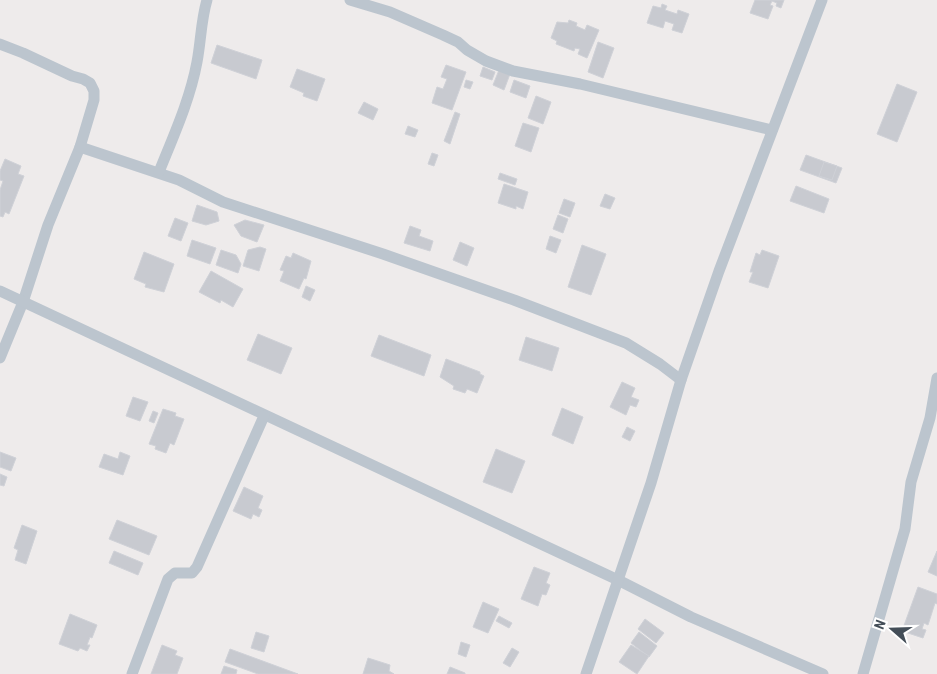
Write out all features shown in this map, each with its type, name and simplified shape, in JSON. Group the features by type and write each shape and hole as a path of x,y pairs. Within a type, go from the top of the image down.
{"street":[{"path":"159,172 191,86 197,62 207,0"},
{"path":"350,0 390,12 443,35 458,42 467,50 486,61 513,72 580,84 772,130"},
{"path":"586,674 652,483 681,380 719,271 822,0"},
{"path":"0,44 72,76 83,79 90,84 94,91 94,100 80,146 48,225 23,302 0,358"},
{"path":"80,146 159,172 223,202 504,296 626,343 660,364 681,380"},
{"path":"0,291 618,580 691,617 823,674"},
{"path":"863,674 905,529 911,482 930,418 937,378"},
{"path":"132,674 168,579 175,573 192,573 198,567 264,416"}],"building":[{"path":"755,0 784,0 781,8 772,1 770,5 773,6 768,19 750,13"},
{"path":"662,4 667,6 665,10 677,14 678,10 689,14 682,33 672,30 674,24 665,21 663,28 647,23 653,6 661,8"},
{"path":"569,20 577,23 576,26 585,30 587,25 599,30 587,58 578,54 580,49 575,48 574,51 556,44 557,41 551,38 557,22 568,23"},
{"path":"598,42 614,48 603,78 588,72"},
{"path":"217,45 262,60 256,79 211,63"},
{"path":"446,65 466,72 452,110 432,103 437,87 443,89 447,79 441,77"},
{"path":"483,67 495,72 492,80 480,76"},
{"path":"297,69 325,79 317,101 303,96 304,93 290,87"},
{"path":"499,70 510,74 504,90 493,85"},
{"path":"466,80 473,82 470,89 464,87"},
{"path":"514,80 530,86 526,98 510,92"},
{"path":"897,84 917,92 897,142 877,134"},
{"path":"536,96 551,102 543,124 528,118"},
{"path":"364,102 378,109 373,120 358,113"},
{"path":"455,112 460,114 450,144 444,141"},
{"path":"523,123 539,128 531,152 515,146"},
{"path":"408,126 418,130 415,137 405,134"},
{"path":"432,153 438,155 434,166 428,164"},
{"path":"806,155 842,168 836,183 800,170"},
{"path":"5,159 21,166 18,174 24,176 9,214 5,212 3,217 0,216 0,190 3,181 0,180 0,171"},
{"path":"824,162 837,166 832,180 819,176"},
{"path":"500,173 517,179 515,185 498,179"},
{"path":"504,184 528,192 523,209 516,206 516,209 498,203"},
{"path":"796,186 829,199 824,213 790,201"},
{"path":"605,194 615,198 610,209 600,206"},
{"path":"564,199 575,203 570,217 559,213"},
{"path":"197,205 217,212 219,221 206,225 192,221"},
{"path":"558,215 568,219 563,233 553,229"},
{"path":"175,218 188,223 181,241 168,236"},
{"path":"245,220 264,225 257,242 241,236 234,225"},
{"path":"410,226 421,230 419,236 433,241 430,251 404,243"},
{"path":"550,236 561,240 556,253 546,249"},
{"path":"192,240 216,248 210,264 187,256"},
{"path":"460,242 474,248 467,266 453,260"},
{"path":"582,245 606,254 591,295 568,287"},
{"path":"260,247 266,249 259,271 243,266 248,250"},
{"path":"221,250 236,255 241,264 238,273 216,265"},
{"path":"762,250 779,256 768,288 749,282 753,272 750,272 756,253 760,255"},
{"path":"144,252 174,264 164,292 145,287 146,284 134,279"},
{"path":"293,253 311,261 306,279 304,278 299,289 280,281 284,271 280,270 286,256 291,258"},
{"path":"211,271 243,289 233,307 221,300 220,303 199,292"},
{"path":"306,286 315,290 310,301 302,297"},
{"path":"258,334 292,348 281,374 247,360"},
{"path":"379,335 431,355 424,376 371,356"},
{"path":"526,337 559,348 552,371 519,360"},
{"path":"446,359 480,372 484,376 477,393 467,389 465,393 453,389 454,386 440,377"},
{"path":"622,382 635,388 631,397 639,400 636,407 630,405 626,415 610,407"},
{"path":"133,397 148,402 140,421 126,416"},
{"path":"562,408 583,417 573,444 552,435"},
{"path":"163,409 176,413 175,416 184,419 174,445 170,443 166,453 155,449 156,446 149,444"},
{"path":"153,411 158,413 154,423 149,421"},
{"path":"627,427 635,431 630,441 622,437"},
{"path":"496,449 525,461 512,493 483,482"},
{"path":"0,452 16,458 11,471 0,467"},
{"path":"120,452 130,456 123,475 99,467 104,454 118,459"},
{"path":"0,474 7,477 4,486 0,485"},
{"path":"244,487 263,496 258,508 262,510 259,517 253,514 251,519 233,511"},
{"path":"117,520 157,536 149,555 109,539"},
{"path":"22,525 37,531 26,564 15,560 18,550 14,548"},
{"path":"114,551 143,563 138,575 109,563"},
{"path":"937,551 937,576 928,572"},
{"path":"534,567 550,573 546,583 550,585 546,595 542,594 538,606 521,599"},
{"path":"918,587 937,594 937,604 935,603 928,625 924,623 922,629 926,630 923,638 902,631"},
{"path":"483,602 499,609 488,633 473,627"},
{"path":"70,614 97,625 92,638 90,637 87,645 90,645 87,651 80,648 78,651 59,644"},
{"path":"499,616 512,623 509,628 496,621"},
{"path":"645,619 664,633 656,643 638,629"},
{"path":"256,632 269,636 264,652 251,648"},
{"path":"639,632 657,646 649,657 631,643"},
{"path":"461,642 470,645 466,657 458,654"},
{"path":"162,645 177,651 175,655 183,658 177,674 151,674"},
{"path":"631,645 649,656 637,674 619,662"},
{"path":"512,648 519,652 510,667 503,663"},
{"path":"230,649 298,674 258,674 225,662"},
{"path":"368,658 390,665 389,671 394,674 363,674"},
{"path":"224,666 237,670 236,674 221,674"},
{"path":"450,667 465,673 465,674 447,674"}]}
